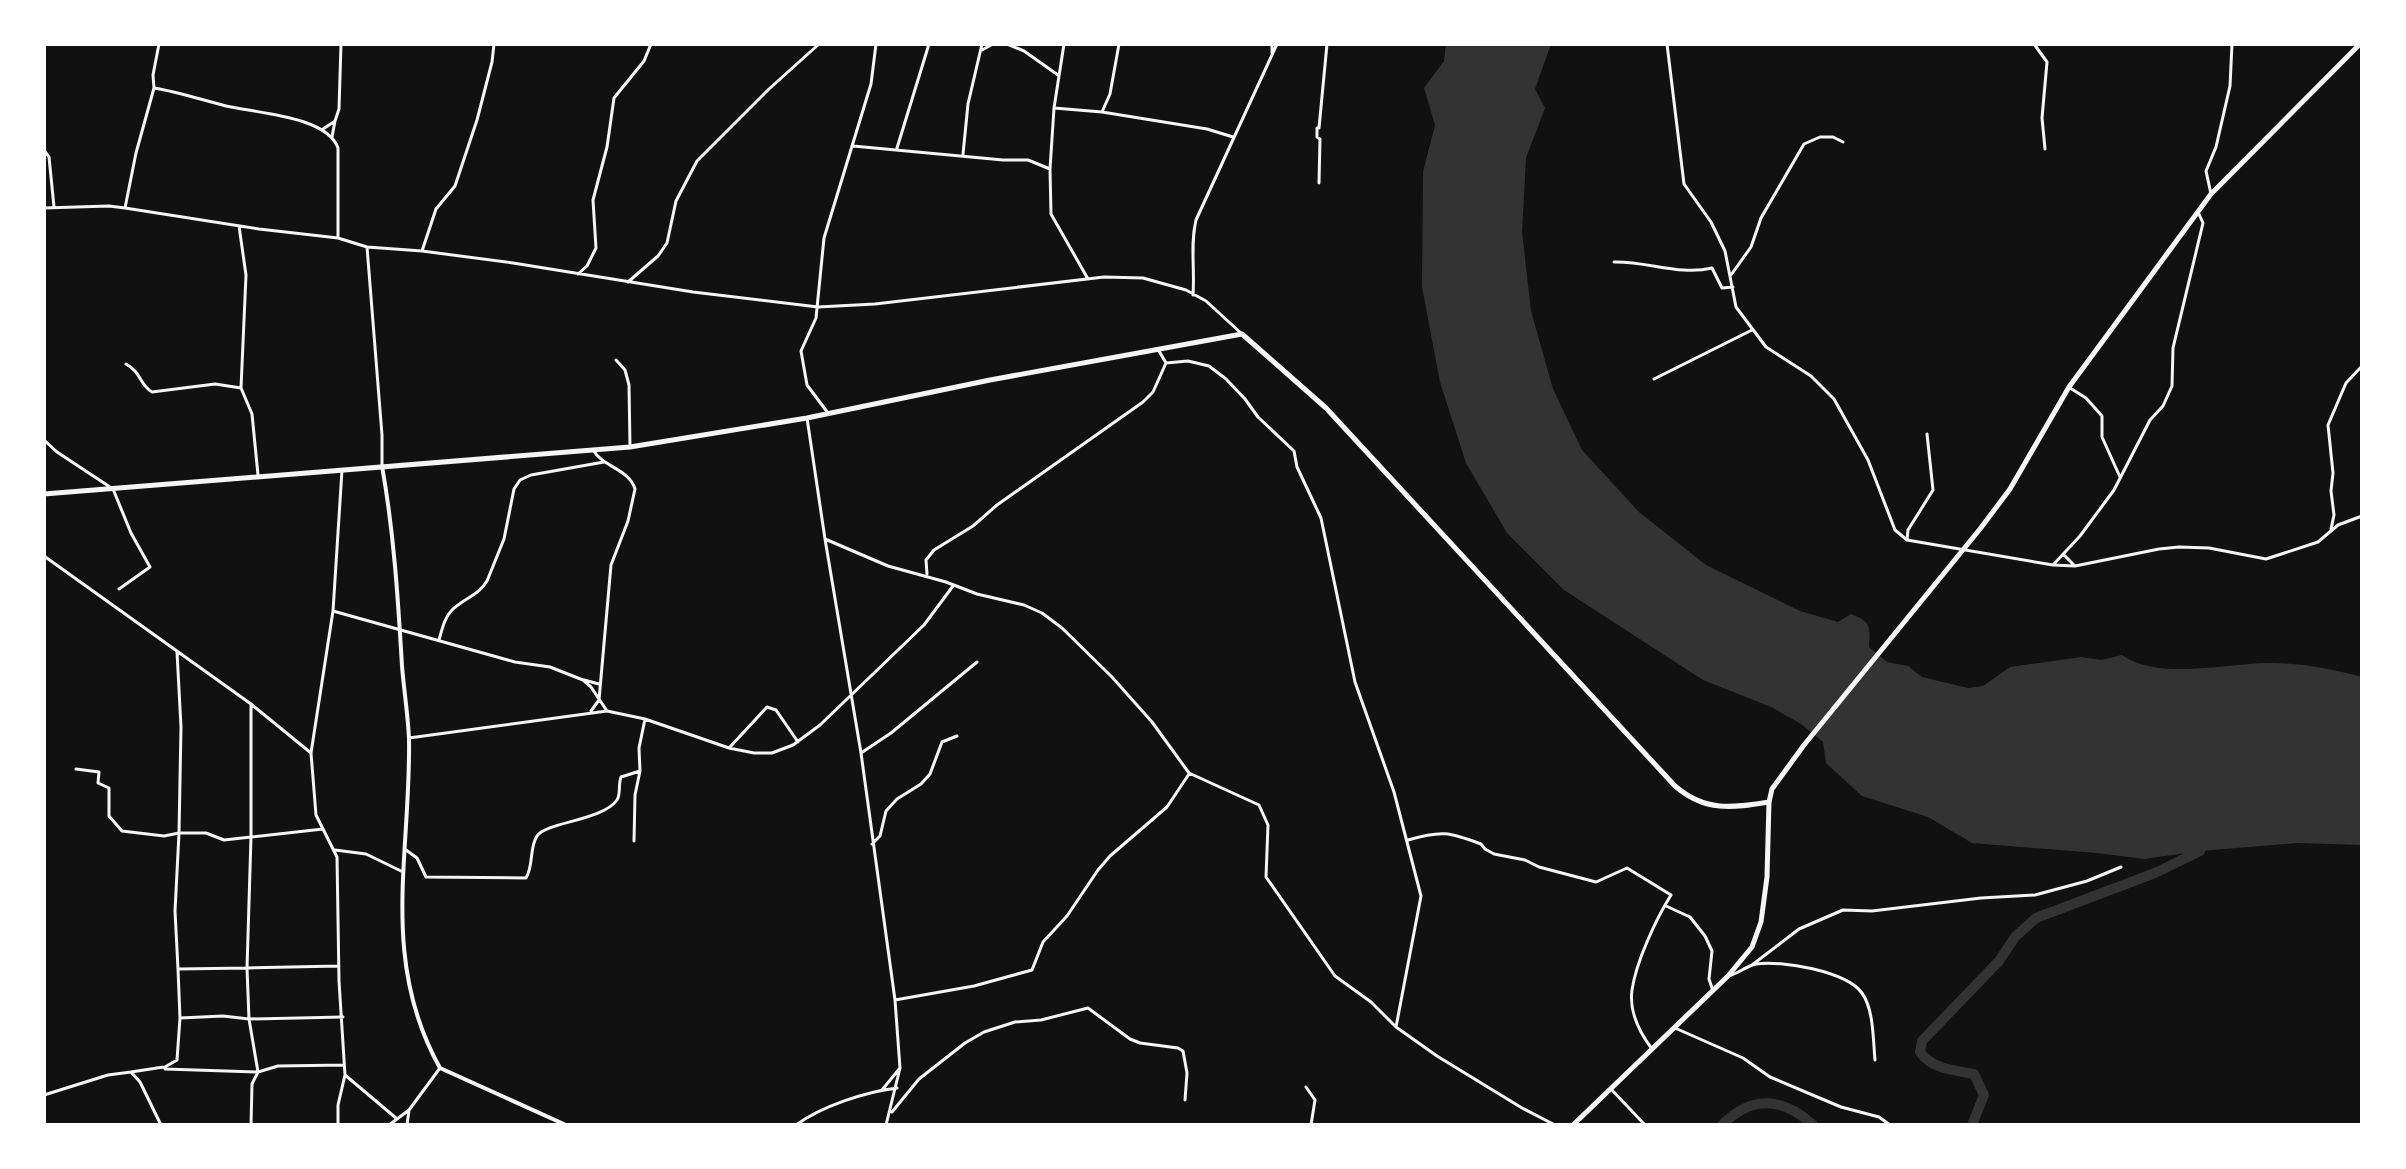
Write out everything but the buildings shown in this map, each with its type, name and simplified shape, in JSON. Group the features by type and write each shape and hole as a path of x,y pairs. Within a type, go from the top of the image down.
{"main road":[{"path":"1573,1125 1713,991 1752,947 1761,922 1772,789 2010,489 2069,387 2211,194 2360,44"},
{"path":"44,494 630,447 829,414 990,380 1242,334 1326,408 1675,786 1699,803 1720,808 1769,802"}],"street":[{"path":"125,208 154,88 153,75 159,44"},
{"path":"332,137 341,86 341,44"},
{"path":"422,251 436,209 455,186 477,120 494,44"},
{"path":"578,274 587,266 596,248 593,200 607,147 614,98 644,61 651,44"},
{"path":"628,282 658,256 667,243 676,201 697,161 819,44"},
{"path":"829,414 807,385 801,351 818,307 824,238 871,84 876,44"},
{"path":"897,148 929,44"},
{"path":"963,155 968,104 982,44"},
{"path":"981,51 993,44"},
{"path":"1007,44 1024,51 1058,75"},
{"path":"1064,44 1054,108 1051,214 1088,279"},
{"path":"1102,112 1110,94 1119,44"},
{"path":"1193,295 1191,246 1196,220 1272,57 1273,44"},
{"path":"1319,183 1320,139 1317,128 1323,101 1327,44"},
{"path":"1667,44 1684,184 1711,222 1725,251 1736,307 1766,347 1811,376 1834,399 1868,460 1895,530 1907,540 2053,565 2075,566 2179,547 2209,548 2266,559 2318,542 2331,529 2362,516"},
{"path":"2034,44 2047,62 2042,118 2045,149"},
{"path":"2211,194 2206,171 2216,147 2230,86 2232,44"},
{"path":"154,88 286,117 332,137 338,148 338,238"},
{"path":"1054,108 1102,112 1207,129 1233,137"},
{"path":"322,131 335,121"},
{"path":"1731,275 1751,247 1761,218 1804,144 1820,137 1833,137 1843,142"},
{"path":"853,146 1028,160 1050,169"},
{"path":"44,150 49,157 54,207"},
{"path":"44,208 125,208 338,238 367,247 422,251 818,307 866,305 1124,276 1160,281 1206,301 1242,334"},
{"path":"2053,565 2080,536 2120,477 2172,386 2173,348 2203,223 2198,212"},
{"path":"239,226 246,275 241,388 252,414 258,477"},
{"path":"367,247 382,466 392,532 409,739 401,871 407,982 416,1013 440,1068 566,1125"},
{"path":"1614,262 1647,263 1695,273 1712,268 1722,288 1733,287"},
{"path":"1654,379 1752,330"},
{"path":"1159,351 1166,363"},
{"path":"616,360 625,370 629,385 630,447"},
{"path":"1166,363 1188,361 1209,366 1226,379 1258,417 1294,451 1297,467 1321,518 1355,682 1394,792 1421,896 1396,1027"},
{"path":"927,576 926,560 929,554 1121,420 1153,392 1166,363"},
{"path":"126,364 138,372 145,387 152,392 215,384 241,388"},
{"path":"2331,529 2334,515 2331,491 2333,473 2328,425 2346,383 2362,366"},
{"path":"2069,387 2086,398 2102,416 2102,437 2120,477"},
{"path":"807,418 861,753 895,1000 900,1068 886,1125"},
{"path":"1907,540 1908,530 1933,490 1927,434"},
{"path":"44,440 113,489 131,533 150,567 119,589"},
{"path":"591,711 599,700 611,565 628,521 635,489 628,477 604,462 593,450"},
{"path":"439,640 452,610 484,588 504,539 514,489 520,480 531,475 604,462"},
{"path":"338,1125 338,1105 345,1075 335,850 316,815 311,753 333,611 342,470"},
{"path":"825,539 870,560 1024,605 1042,613 1062,628 1152,722 1189,773 1259,805 1268,825 1266,877 1335,976 1371,1002 1396,1027 1437,1056 1555,1125"},
{"path":"2063,554 2075,566"},
{"path":"44,556 251,704 311,753"},
{"path":"409,739 607,711 645,719 729,748 772,753 798,742 850,695 924,625 953,586"},
{"path":"333,611 515,662 550,667 599,684"},
{"path":"44,1095 108,1075 165,1067 177,1060 180,1018 176,886 181,727 177,652"},
{"path":"861,753 891,733 977,662"},
{"path":"583,680 607,711"},
{"path":"251,704 247,968 249,1019 258,1072 252,1084 251,1125"},
{"path":"729,748 767,707 776,710 798,742"},
{"path":"634,841 639,748 645,719"},
{"path":"872,844 880,836 886,811 897,799 927,778 942,742 957,736"},
{"path":"76,769 99,772 98,783 109,788 109,816 122,831 164,836 206,833 224,840 323,829"},
{"path":"403,848 417,858 426,877 526,878 531,870 536,838 542,831 579,821 611,807 619,797 621,777 640,771"},
{"path":"895,1000 974,986 1032,970 1043,942 1067,916 1098,870 1167,807 1189,773"},
{"path":"1408,840 1434,833 1451,834 1481,844 1494,854 1525,860 1539,867 1596,882 1627,868 1671,895 1642,958 1632,991 1640,1034 1652,1049"},
{"path":"335,850 366,854 401,871"},
{"path":"1728,976 1740,974 1799,929 1843,910 1872,911 2035,895 2087,881 2121,867"},
{"path":"1665,906 1690,917 1705,936 1712,951 1709,979 1713,991"},
{"path":"1752,965 1782,963 1829,972 1861,992 1871,1020 1875,1060"},
{"path":"178,969 339,966"},
{"path":"890,1115 919,1079 974,1037 1015,1022 1041,1020 1083,1007 1094,1011 1130,1039 1183,1051 1187,1073 1185,1100"},
{"path":"180,1018 343,1017"},
{"path":"1675,1028 1743,1058 1770,1077 1841,1107 1879,1117 1890,1125"},
{"path":"156,1068 258,1072 278,1066 344,1065"},
{"path":"389,1125 409,1110 440,1068"},
{"path":"882,1090 900,1068"},
{"path":"131,1072 140,1082 161,1125"},
{"path":"345,1075 396,1118"},
{"path":"1306,1087 1315,1100 1311,1125"},
{"path":"796,1125 816,1111 897,1088"},
{"path":"1611,1089 1645,1125"},
{"path":"407,1125 409,1110"}],"shaded area":[{"path":"1446,44 1551,44 1535,89 1545,108 1526,158 1522,232 1531,311 1553,389 1582,450 1639,512 1706,565 1800,611 1838,622 1851,614 1863,620 1869,630 1869,647 1887,662 1908,666 1922,677 1968,688 1983,686 2010,667 2081,657 2101,660 2122,655 2137,663 2173,669 2282,663 2362,677 2362,845 2297,843 2144,859 1972,843 1928,817 1862,796 1826,763 1823,742 1801,724 1771,707 1703,680 1564,590 1507,533 1466,463 1440,382 1422,287 1423,172 1435,125 1424,88 1444,61"}],"waterway":[{"path":"1972,1125 1984,1095 1974,1074 1931,1062 1920,1052 1922,1041 1999,961 2015,937 2036,918 2155,873 2200,851 2204,839"},
{"path":"1722,1125 1745,1108 1768,1103 1790,1109 1813,1125"}]}
